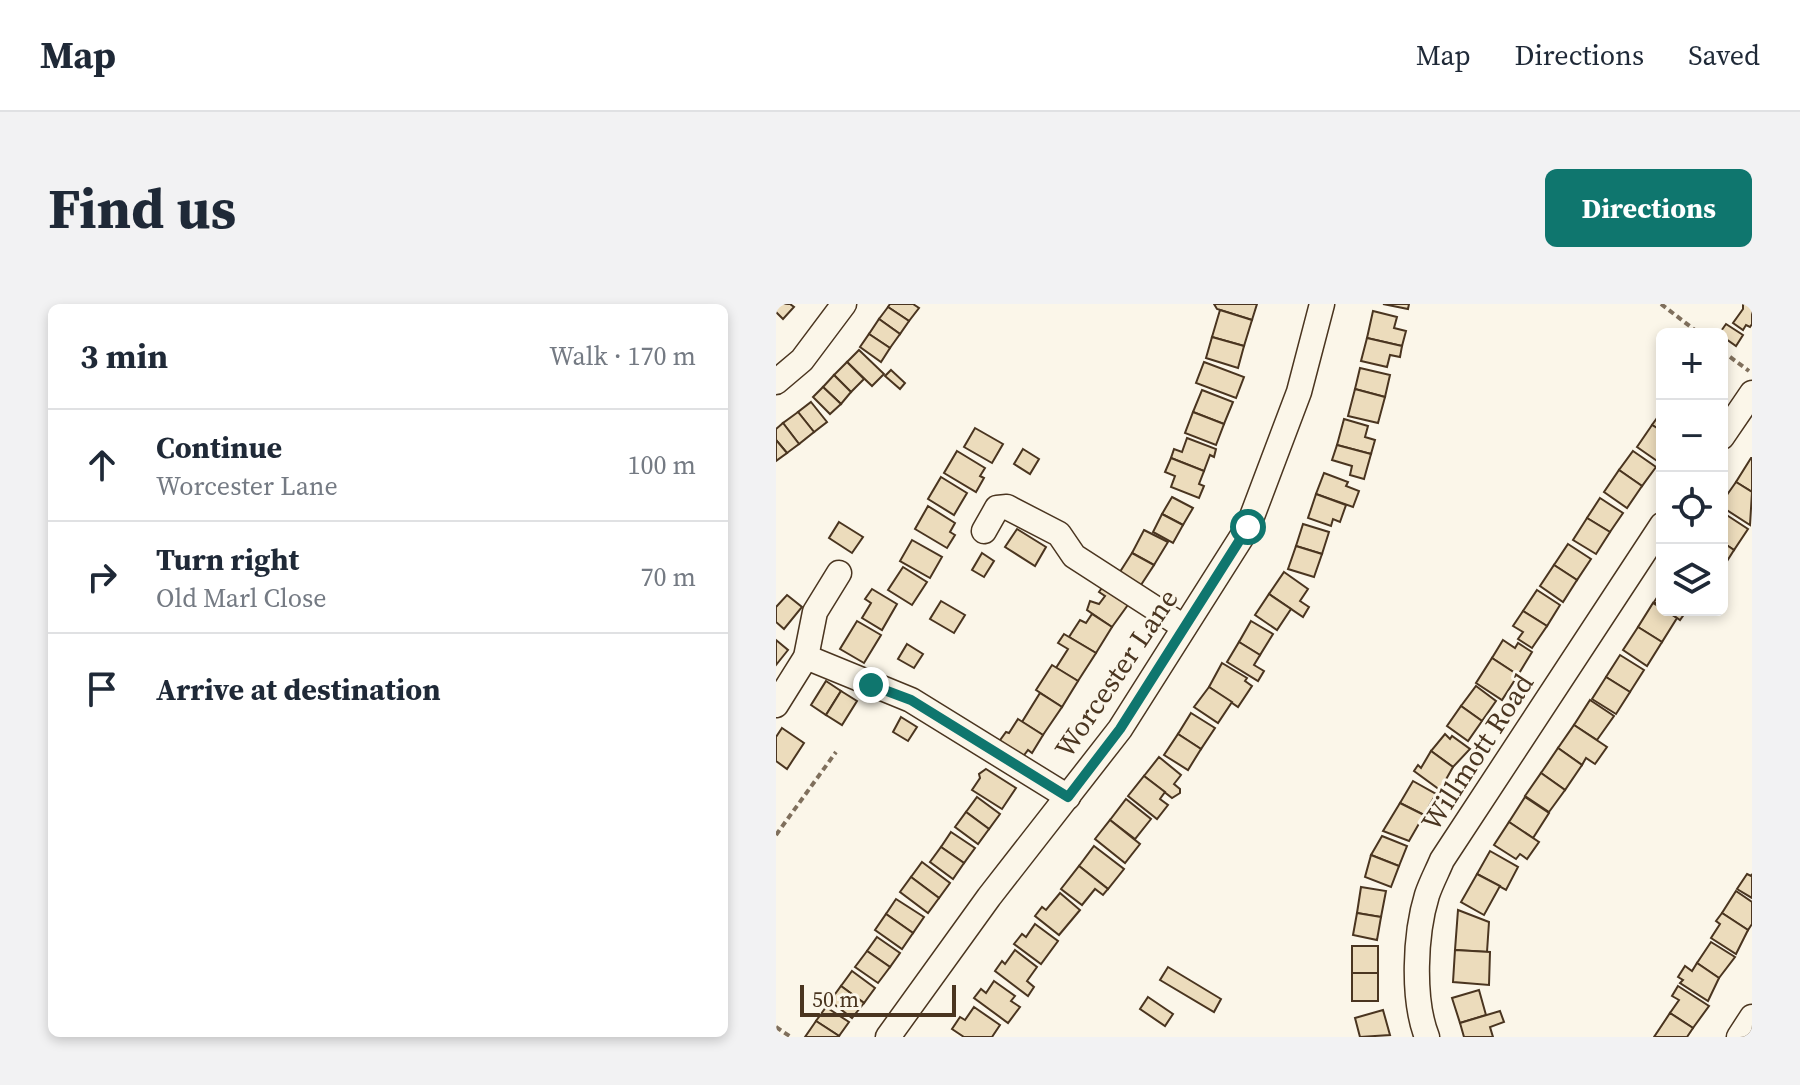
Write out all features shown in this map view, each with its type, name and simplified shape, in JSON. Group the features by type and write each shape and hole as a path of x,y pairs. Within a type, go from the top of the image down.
{"street":[{"path":"776,382 802,360 844,304"},
{"name":"Worcester Lane","path":"888,1037 989,897 1120,729 1248,527 1299,392 1322,304"},
{"path":"1728,428 1752,393"},
{"path":"984,531 997,508 1007,507 1059,534 1074,556 1184,627"},
{"name":"Willmott Road","path":"1427,1037 1417,977 1420,929 1427,894 1442,860 1656,534"},
{"path":"776,705 806,657 815,612 839,573"},
{"path":"806,657 911,700 1068,797"},
{"path":"1739,1037 1752,1017"}],"path":[{"path":"1661,304 1692,328"},
{"path":"1728,356 1752,374"},
{"path":"776,835 836,752"},
{"path":"776,1027 791,1037"}],"building":[{"path":"776,304 794,307 783,319 776,312"},
{"path":"890,304 913,304 919,308 909,321 888,307"},
{"path":"1214,304 1257,304 1252,320 1217,309"},
{"path":"1383,304 1409,304 1408,309"},
{"path":"1743,304 1752,304 1752,324 1750,327 1746,325 1743,330 1733,323"},
{"path":"888,307 909,321 900,334 879,319"},
{"path":"1220,310 1252,320 1244,346 1212,337"},
{"path":"1373,311 1397,317 1394,328 1406,331 1402,346 1367,338"},
{"path":"879,319 900,334 890,348 869,334"},
{"path":"1726,324 1743,335 1736,346 1728,340 1728,328 1723,328"},
{"path":"869,334 890,348 881,362 860,347"},
{"path":"1212,337 1244,346 1238,368 1206,358"},
{"path":"1367,338 1402,346 1400,357 1390,355 1387,367 1361,361"},
{"path":"859,350 884,374 872,386 847,362"},
{"path":"847,362 864,379 851,392 834,375"},
{"path":"1204,362 1244,377 1236,398 1196,383"},
{"path":"1360,368 1390,375 1385,397 1355,389"},
{"path":"891,370 905,383 900,389 885,376"},
{"path":"834,375 851,392 841,404 823,387"},
{"path":"823,387 841,404 830,414 813,397"},
{"path":"1355,389 1385,397 1378,423 1348,416"},
{"path":"1202,390 1233,402 1224,424 1193,412"},
{"path":"811,402 827,422 814,432 798,412"},
{"path":"798,412 814,432 799,444 783,423"},
{"path":"1193,412 1224,424 1216,445 1185,433"},
{"path":"1344,419 1368,426 1365,437 1375,440 1371,454 1337,445"},
{"path":"783,423 799,444 787,453 776,440 776,429"},
{"path":"1652,425 1656,427 1656,460 1637,447"},
{"path":"975,428 1003,444 992,463 964,447"},
{"path":"1187,438 1216,449 1204,471 1171,458 1174,449 1182,452"},
{"path":"776,440 787,453 776,461"},
{"path":"1337,445 1371,454 1364,479 1350,475 1352,466 1332,460"},
{"path":"1023,449 1039,459 1030,474 1014,464"},
{"path":"957,451 985,468 980,476 984,478 976,492 944,473"},
{"path":"1633,451 1656,467 1642,486 1619,470"},
{"path":"1171,458 1204,471 1199,484 1204,486 1199,498 1171,487 1175,476 1165,472"},
{"path":"1752,458 1752,492 1736,482"},
{"path":"1619,470 1642,486 1627,508 1604,492"},
{"path":"1324,473 1348,482 1346,486 1359,491 1353,507 1316,494"},
{"path":"941,477 967,493 954,515 928,499"},
{"path":"1736,482 1752,492 1750,525 1728,511 1728,493"},
{"path":"1316,494 1346,505 1340,522 1333,519 1331,526 1308,518"},
{"path":"1172,497 1193,508 1183,525 1162,514"},
{"path":"1600,498 1623,513 1610,532 1587,518"},
{"path":"928,506 955,523 950,532 955,535 947,548 915,529"},
{"path":"1162,514 1183,525 1173,543 1153,532"},
{"path":"1728,516 1748,529 1734,550 1728,546"},
{"path":"1587,518 1610,532 1596,554 1573,540"},
{"path":"839,522 863,537 852,553 829,538"},
{"path":"1303,524 1329,532 1322,554 1296,546"},
{"path":"1017,529 1046,547 1035,566 1005,547"},
{"path":"1144,530 1168,542 1154,565 1132,553"},
{"path":"912,540 942,557 930,578 900,561"},
{"path":"1568,544 1591,559 1577,580 1554,565"},
{"path":"1296,546 1322,554 1314,577 1288,569"},
{"path":"1728,546 1734,550 1728,560"},
{"path":"982,553 994,561 984,577 972,570"},
{"path":"1132,553 1154,565 1139,588 1118,575"},
{"path":"1554,565 1577,580 1563,602 1540,586"},
{"path":"903,567 927,582 912,605 888,590"},
{"path":"1284,572 1308,589 1300,601 1309,607 1303,617 1269,594"},
{"path":"1104,585 1130,602 1112,627 1087,610 1090,601 1099,604 1105,596 1099,592"},
{"path":"872,589 897,604 882,630 862,618 871,603 865,599"},
{"path":"1537,590 1560,605 1547,626 1523,611"},
{"path":"1269,594 1291,609 1277,630 1255,615"},
{"path":"787,595 802,607 784,629 776,622 776,607"},
{"path":"941,601 965,615 954,633 930,619"},
{"path":"1653,603 1656,605 1656,616 1677,618 1662,642 1638,627"},
{"path":"1523,611 1547,626 1532,648 1518,639 1523,632 1513,626"},
{"path":"1092,614 1112,627 1096,653 1069,637 1080,620 1086,623"},
{"path":"857,621 881,635 864,663 840,649"},
{"path":"1251,621 1273,634 1260,655 1239,642"},
{"path":"1638,627 1662,642 1647,666 1623,650"},
{"path":"1064,634 1096,653 1078,681 1056,668 1068,649 1058,643"},
{"path":"776,640 788,650 776,665"},
{"path":"1503,640 1515,648 1518,643 1532,652 1518,675 1492,658"},
{"path":"1239,642 1260,655 1254,665 1264,671 1258,681 1227,662"},
{"path":"907,644 923,654 914,668 898,659"},
{"path":"1620,655 1644,670 1630,692 1606,677"},
{"path":"1492,658 1518,675 1502,700 1476,683"},
{"path":"1222,663 1247,678 1245,681 1252,686 1238,707 1209,687"},
{"path":"1052,665 1078,681 1062,707 1036,690"},
{"path":"1606,677 1630,692 1616,714 1592,699"},
{"path":"826,681 841,691 826,715 811,705"},
{"path":"1476,686 1496,701 1482,721 1461,706"},
{"path":"1209,687 1232,702 1218,723 1194,707"},
{"path":"841,691 857,701 842,725 826,715"},
{"path":"1040,693 1062,707 1043,735 1022,722"},
{"path":"1590,700 1614,716 1597,740 1574,725"},
{"path":"1461,706 1482,721 1468,741 1447,726"},
{"path":"1191,713 1215,728 1201,749 1178,734"},
{"path":"901,717 917,727 908,741 893,732"},
{"path":"1018,719 1043,735 1032,753 1028,750 1022,758 998,743"},
{"path":"1574,725 1607,747 1595,764 1586,758 1582,765 1558,748"},
{"path":"782,728 804,743 787,769 776,761 776,737"},
{"path":"1178,734 1201,749 1188,770 1164,755"},
{"path":"1445,734 1470,749 1453,767 1431,751"},
{"path":"1558,748 1582,765 1565,790 1541,773"},
{"path":"1431,751 1453,767 1440,790 1414,771 1418,765 1421,768"},
{"path":"1159,757 1181,775 1174,784 1180,793 1172,798 1144,776"},
{"path":"986,769 1016,788 1002,809 972,790 980,778 979,774"},
{"path":"1541,773 1565,790 1549,812 1525,796"},
{"path":"1144,776 1165,792 1160,799 1168,805 1157,819 1128,796"},
{"path":"1413,781 1436,794 1424,815 1400,803"},
{"path":"977,797 1000,814 989,829 966,812"},
{"path":"1525,797 1549,813 1533,838 1509,822"},
{"path":"1126,799 1151,819 1135,839 1110,820"},
{"path":"1400,803 1424,815 1409,841 1383,831"},
{"path":"966,812 989,829 978,844 955,827"},
{"path":"1110,820 1140,844 1125,863 1095,839"},
{"path":"1509,822 1539,842 1527,859 1520,854 1516,859 1494,845"},
{"path":"951,832 975,848 964,863 941,847"},
{"path":"1382,836 1407,846 1399,866 1371,855"},
{"path":"1094,846 1124,869 1108,889 1079,866"},
{"path":"941,847 964,863 953,879 930,862"},
{"path":"1490,851 1518,867 1506,890 1477,874"},
{"path":"1371,855 1399,866 1391,887 1365,877"},
{"path":"922,862 950,883 939,898 911,877"},
{"path":"1079,866 1108,889 1103,895 1095,889 1082,905 1061,889"},
{"path":"1477,874 1500,886 1484,915 1461,902"},
{"path":"1747,874 1752,874 1752,898 1737,889"},
{"path":"911,877 939,898 928,913 900,892"},
{"path":"1361,887 1386,891 1381,917 1357,913"},
{"path":"1736,891 1752,902 1752,924 1748,930 1722,913"},
{"path":"1060,893 1080,910 1059,935 1035,916 1042,907 1046,910"},
{"path":"896,899 924,917 913,933 886,914"},
{"path":"1458,910 1489,922 1487,952 1455,950"},
{"path":"1357,913 1381,917 1377,940 1353,935"},
{"path":"1722,913 1748,930 1736,954 1711,938 1720,924 1716,921"},
{"path":"886,914 913,933 902,949 875,930"},
{"path":"1035,924 1058,941 1041,964 1014,944 1022,934 1026,937"},
{"path":"877,937 900,953 890,967 867,951"},
{"path":"1711,942 1735,957 1719,978 1697,963"},
{"path":"1352,946 1378,946 1378,973 1352,973"},
{"path":"1015,950 1037,967 1027,981 1034,987 1028,996 995,971 1002,961 1005,964"},
{"path":"1455,950 1490,952 1489,985 1453,982"},
{"path":"867,951 890,967 878,983 855,967"},
{"path":"1697,963 1719,978 1708,1001 1680,983 1683,980 1678,977 1685,966 1692,971"},
{"path":"1168,967 1221,999 1214,1012 1160,980"},
{"path":"852,971 875,988 864,1003 841,986"},
{"path":"1352,973 1378,973 1378,1001 1352,1001"},
{"path":"994,981 1015,996 1011,1001 1020,1007 1008,1023 974,998 981,989 986,993"},
{"path":"841,986 864,1003 852,1018 830,1001"},
{"path":"1678,986 1709,1006 1693,1028 1670,1013 1679,1000 1672,996"},
{"path":"1479,990 1486,1015 1460,1023 1452,998"},
{"path":"1148,997 1173,1014 1165,1026 1140,1009"},
{"path":"826,1007 849,1022 839,1036 816,1021"},
{"path":"974,1007 1000,1025 992,1037 964,1037 952,1029 960,1017 965,1020"},
{"path":"1383,1010 1390,1035 1360,1037 1355,1018"},
{"path":"1500,1011 1504,1022 1490,1027 1493,1037 1464,1037 1460,1023"},
{"path":"1670,1013 1693,1028 1687,1037 1654,1037"},
{"path":"816,1021 839,1036 805,1037"}],"route":[{"path":"871,685 911,700 1068,797 1120,729 1248,527"}]}
